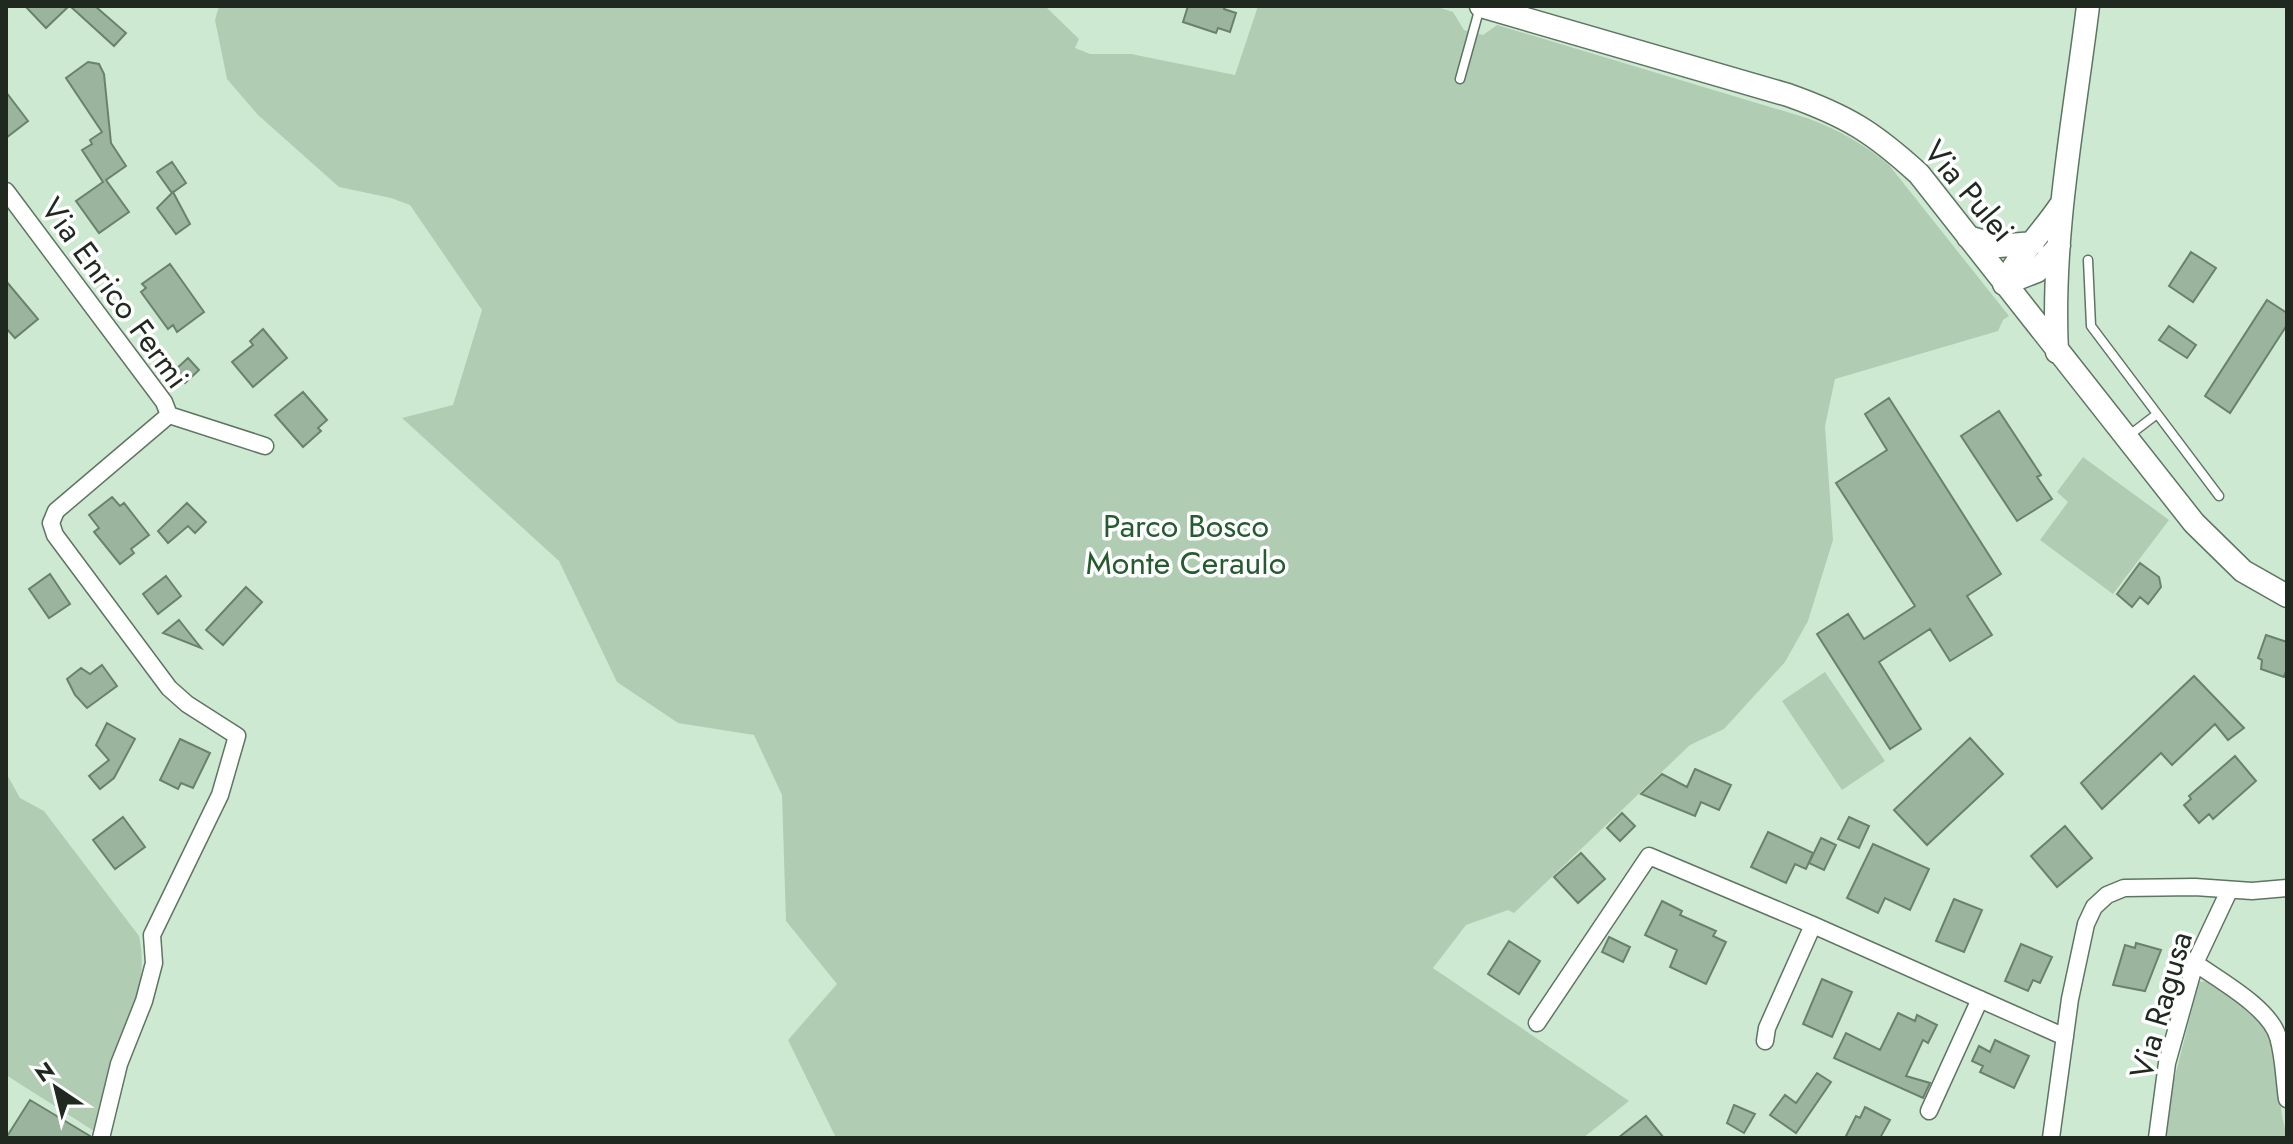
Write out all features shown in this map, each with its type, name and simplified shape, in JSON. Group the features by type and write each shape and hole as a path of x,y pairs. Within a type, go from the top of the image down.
{"main road":[{"name":"Via Pulei","path":"1481,6 1773,91 1830,110 1859,125 1919,174 2194,523 2243,571 2287,596"},
{"path":"2057,352 2055,316 2059,246 2088,6"},
{"path":"2004,284 2014,263 2063,202"},
{"path":"1968,237 1999,246 2033,243"},
{"path":"2004,284 2037,271 2059,246"}],"street":[{"name":"Via Enrico Fermi","path":"6,191 164,402 169,415 56,511 51,523 55,535 151,668 169,688 187,704 237,736 220,795 152,935 154,963 144,1001 119,1064 101,1138"},
{"path":"169,415 265,446"},
{"path":"1537,1023 1649,856 2065,1037"},
{"path":"2051,1138 2052,1113 2086,924 2094,907 2107,895 2124,888 2195,887 2229,891 2287,888"},
{"name":"Via Ragusa","path":"2157,1138 2167,1063 2195,963 2229,891"},
{"path":"1765,1041 1767,1028 1813,925"},
{"path":"2195,963 2269,1020 2278,1035 2287,1099"},
{"path":"1929,1111 1980,999"}],"lane":[{"path":"1460,79 1481,6"},
{"path":"2088,260 2091,326 2219,496"},
{"path":"2126,438 2157,414"}],"green space":[{"name":"Parco Bosco Monte Ceraulo","path":"219,6 1045,6 1079,39 1075,48 1090,54 1131,54 1235,75 1258,6 1434,6 1453,12 1464,30 1483,35 1497,25 1807,118 1850,138 1889,165 2009,316 2003,320 1998,331 1835,379 1825,426 1833,540 1808,621 1785,662 1724,729 1690,745 1514,913 1508,910 1466,925 1433,968 1629,1101 1583,1138 836,1138 788,1040 837,984 786,921 782,795 754,735 678,723 617,682 559,561 402,418 453,405 482,310 410,205 339,187 258,115 227,79 215,20"},
{"path":"2083,457 2169,520 2113,594 2040,540 2068,502 2057,492"},
{"path":"1825,672 1885,761 1842,790 1782,701"},
{"path":"6,773 20,798 44,811 139,936 140,984 111,1067 94,1131 6,1075"},
{"path":"2208,981 2255,1015 2274,1039 2287,1138 2166,1138 2174,1080 2199,982"}],"building":[{"path":"25,6 69,6 46,28"},
{"path":"70,6 95,6 126,33 114,46"},
{"path":"1188,6 1225,6 1224,9 1236,13 1230,32 1218,28 1216,33 1183,22"},
{"path":"88,62 99,64 104,74 111,143 126,166 106,180 129,212 99,233 76,201 103,182 82,150 102,132 66,78"},
{"path":"6,92 28,121 6,138"},
{"path":"172,162 186,183 172,193 157,172"},
{"path":"173,192 190,224 176,234 157,208"},
{"path":"2191,252 2216,268 2193,302 2169,286"},
{"path":"170,264 204,312 177,332 173,325 168,329 141,292 146,288 142,284"},
{"path":"6,281 38,319 15,338 6,328"},
{"path":"2267,300 2287,313 2287,325 2230,413 2205,396"},
{"path":"2169,326 2196,345 2187,358 2159,340"},
{"path":"263,329 287,358 253,387 232,362 253,345 250,341"},
{"path":"188,358 199,370 185,383 174,371"},
{"path":"303,392 327,420 318,428 321,431 303,447 275,415"},
{"path":"1889,398 2001,574 1967,596 1992,635 1950,661 1930,629 1879,662 1921,729 1890,749 1817,634 1848,614 1864,639 1915,606 1836,483 1887,450 1865,414"},
{"path":"1999,411 2041,475 2037,477 2052,499 2017,521 1961,436"},
{"path":"112,497 120,506 124,503 149,535 131,549 134,553 120,564 94,532 99,528 89,515"},
{"path":"187,503 206,522 195,533 188,526 168,543 158,531"},
{"path":"2140,563 2159,577 2161,587 2148,604 2140,597 2132,607 2117,594"},
{"path":"50,574 70,604 49,618 29,589"},
{"path":"166,576 181,596 158,614 143,594"},
{"path":"246,587 262,602 223,645 206,630"},
{"path":"179,620 201,648 163,633"},
{"path":"2266,635 2287,642 2284,677 2261,669 2262,660 2258,658"},
{"path":"102,665 117,686 87,708 75,695 67,679 81,668 90,674"},
{"path":"2194,676 2244,728 2228,740 2215,724 2172,765 2161,753 2102,809 2081,783"},
{"path":"107,723 135,739 114,778 100,789 89,776 109,760 96,745"},
{"path":"1970,738 2003,774 1927,845 1894,810"},
{"path":"180,739 210,753 193,788 181,783 178,789 160,780"},
{"path":"2235,756 2256,781 2213,819 2209,814 2199,823 2184,805 2191,799 2189,796"},
{"path":"1695,769 1731,785 1719,810 1701,802 1695,816 1641,794 1662,774 1687,787"},
{"path":"1622,813 1635,826 1620,841 1607,828"},
{"path":"123,817 145,847 115,869 93,840"},
{"path":"1849,817 1869,826 1859,848 1838,839"},
{"path":"2065,826 2092,858 2057,887 2031,856"},
{"path":"1768,832 1813,853 1806,869 1795,864 1786,883 1751,867"},
{"path":"1821,838 1836,845 1824,870 1809,863"},
{"path":"1873,844 1929,869 1910,910 1885,898 1878,913 1847,898"},
{"path":"1581,853 1605,879 1578,903 1554,877"},
{"path":"1954,899 1982,910 1964,952 1936,941"},
{"path":"1662,901 1682,911 1680,915 1716,931 1713,936 1726,942 1706,984 1670,967 1677,950 1645,935"},
{"path":"1609,937 1630,947 1623,962 1602,952"},
{"path":"1509,941 1540,961 1519,994 1488,974"},
{"path":"2136,943 2161,950 2145,991 2113,985 2125,945 2135,948"},
{"path":"2021,944 2052,957 2040,983 2033,980 2028,991 2005,981"},
{"path":"1822,979 1852,992 1832,1037 1803,1024"},
{"path":"1898,1013 1915,1021 1917,1015 1937,1025 1928,1043 1923,1040 1906,1076 1930,1083 1923,1098 1834,1058 1846,1033 1880,1050"},
{"path":"1995,1040 2029,1056 2014,1088 1980,1072 1983,1066 1972,1061 1979,1046 1990,1052"},
{"path":"1817,1073 1831,1082 1796,1133 1770,1115 1785,1095 1796,1103"},
{"path":"30,1100 90,1136 90,1138 6,1138"},
{"path":"1734,1105 1755,1114 1744,1133 1727,1123"},
{"path":"1865,1107 1890,1120 1880,1138 1845,1138 1856,1116 1860,1118"},
{"path":"1646,1116 1664,1138 1618,1138"}]}
